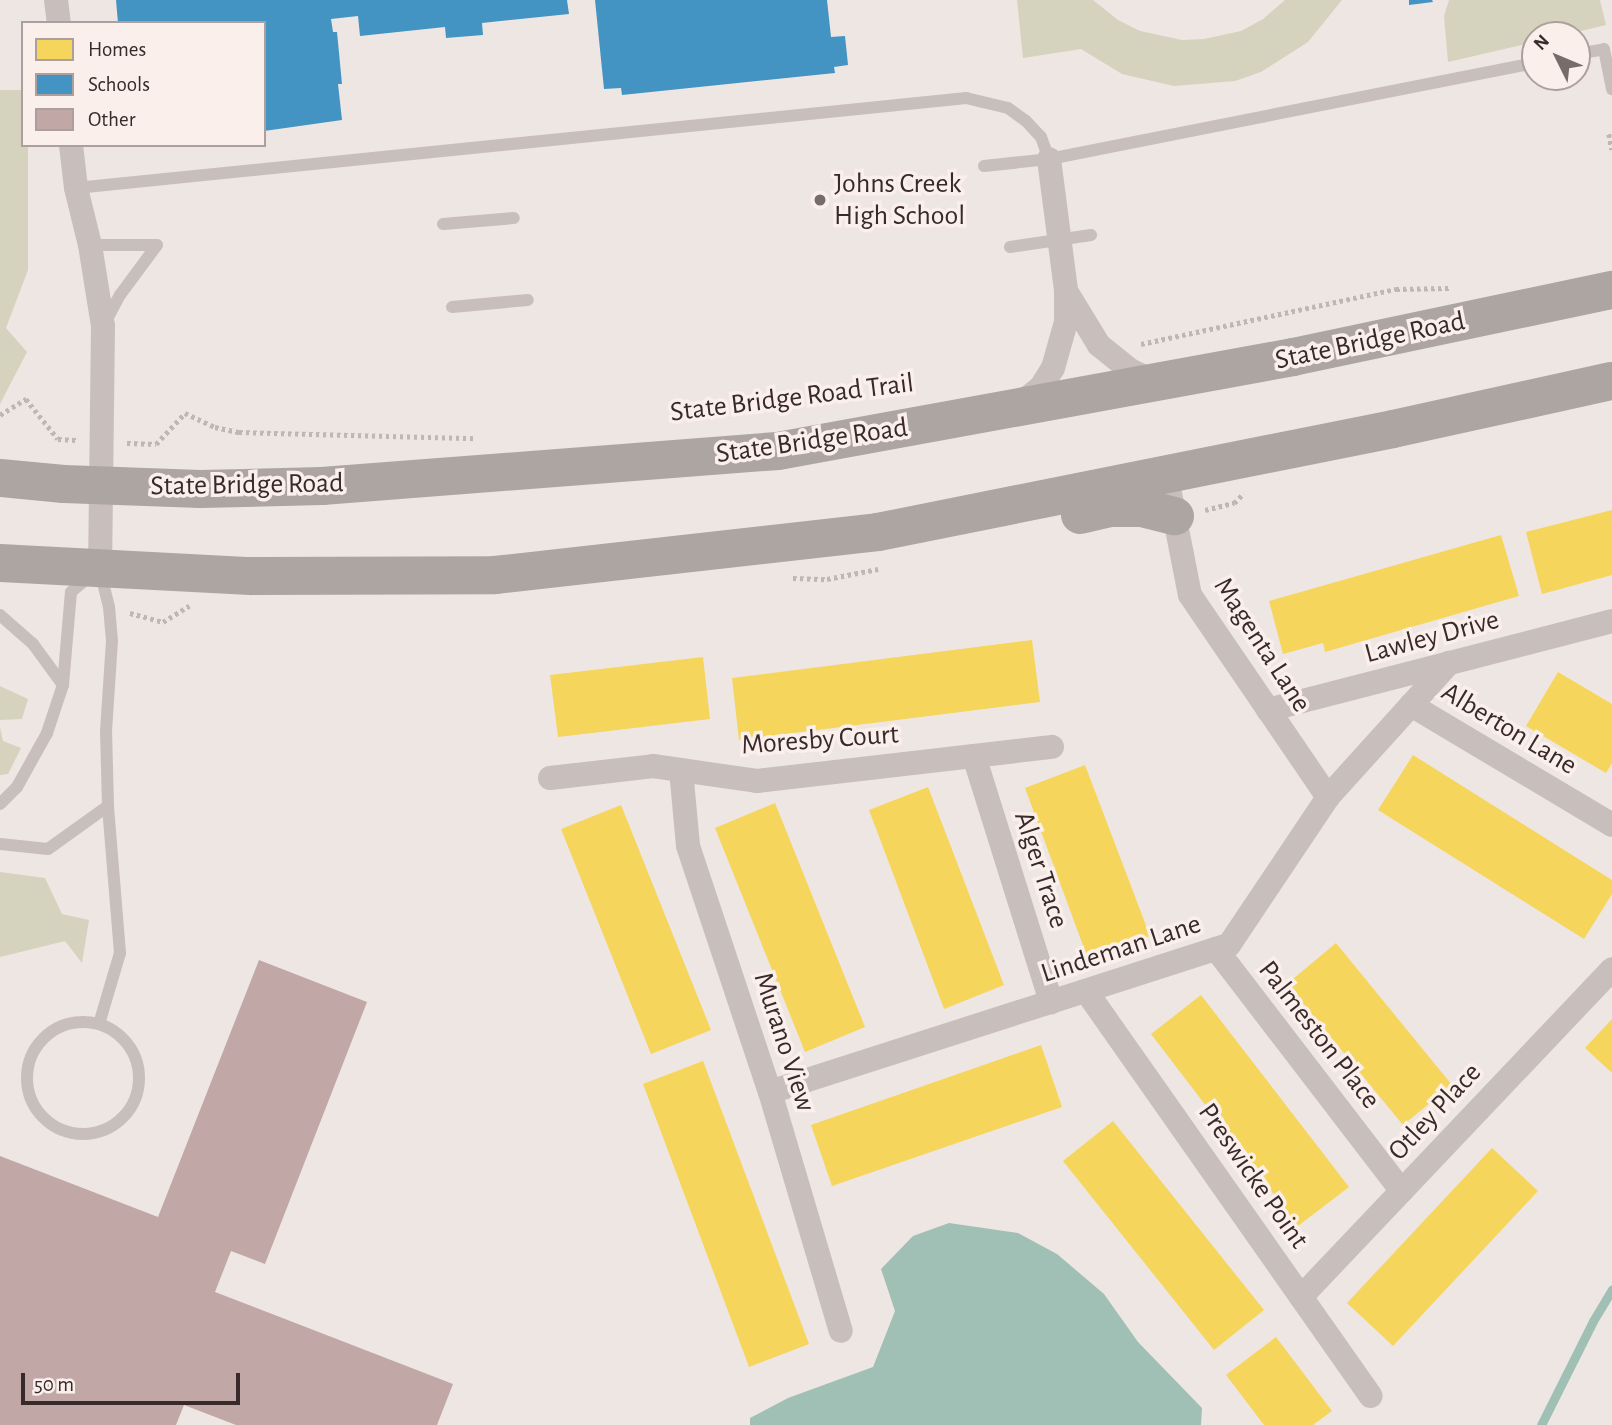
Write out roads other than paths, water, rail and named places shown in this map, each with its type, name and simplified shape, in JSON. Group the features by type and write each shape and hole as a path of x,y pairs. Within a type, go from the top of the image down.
{"highway":[{"name":"State Bridge Road","path":"0,478 200,489 322,486 778,451 1293,357 1612,290"},
{"path":"0,563 251,576 495,575 878,532 1393,429 1612,381"},
{"path":"878,532 890,541 927,547 1110,508 1142,508 1175,516"}],"street":[{"path":"56,0 59,21"},
{"path":"71,147 76,188 90,245 103,326 100,568"},
{"path":"1014,408 1041,387 1053,368 1064,333 1066,290 1049,159"},
{"path":"1066,290 1099,345 1130,370 1156,382"},
{"name":"Magenta Lane","path":"1166,473 1189,595 1328,797"},
{"name":"Lawley Drive","path":"1268,710 1612,621"},
{"name":"Lindeman Lane","path":"770,1092 1229,945 1328,797 1449,663"},
{"name":"Alberton Lane","path":"1411,705 1612,825"},
{"name":"Moresby Court","path":"550,778 653,766 757,781 1052,747"},
{"name":"Alger Trace","path":"974,756 1051,1002"},
{"name":"Murano View","path":"681,770 688,846 770,1092 841,1331"},
{"name":"Palmeston Place","path":"1216,950 1402,1191"},
{"name":"Otley Place","path":"1301,1297 1612,969"},
{"name":"Preswicke Point","path":"1086,991 1371,1396"}],"lane":[{"path":"1591,51 1604,49 1612,89"},
{"path":"984,166 1049,159 1521,66"},
{"path":"76,188 966,98 1008,108 1026,121 1041,137 1049,159"},
{"path":"443,224 514,218"},
{"path":"1010,247 1091,236"},
{"path":"90,245 157,245 120,295 103,326"},
{"path":"452,307 528,300"},
{"path":"0,804 17,787 47,733 63,685 71,592 100,568 109,607 112,640 106,731 108,806 120,953 99,1024"},
{"path":"0,615 33,644 63,685"},
{"path":"0,844 48,849 108,806"},
{"path":"75,1022 99,1024 124,1039 134,1054 140,1073 138,1092 130,1110 117,1124 100,1132 80,1135 62,1131 45,1120 34,1105 27,1087 28,1068 34,1051 58,1028 75,1022"}],"waterway":[{"path":"1541,1425 1612,1289"}],"place":[{"name":"Johns Creek High School","path":"820,200"}]}
